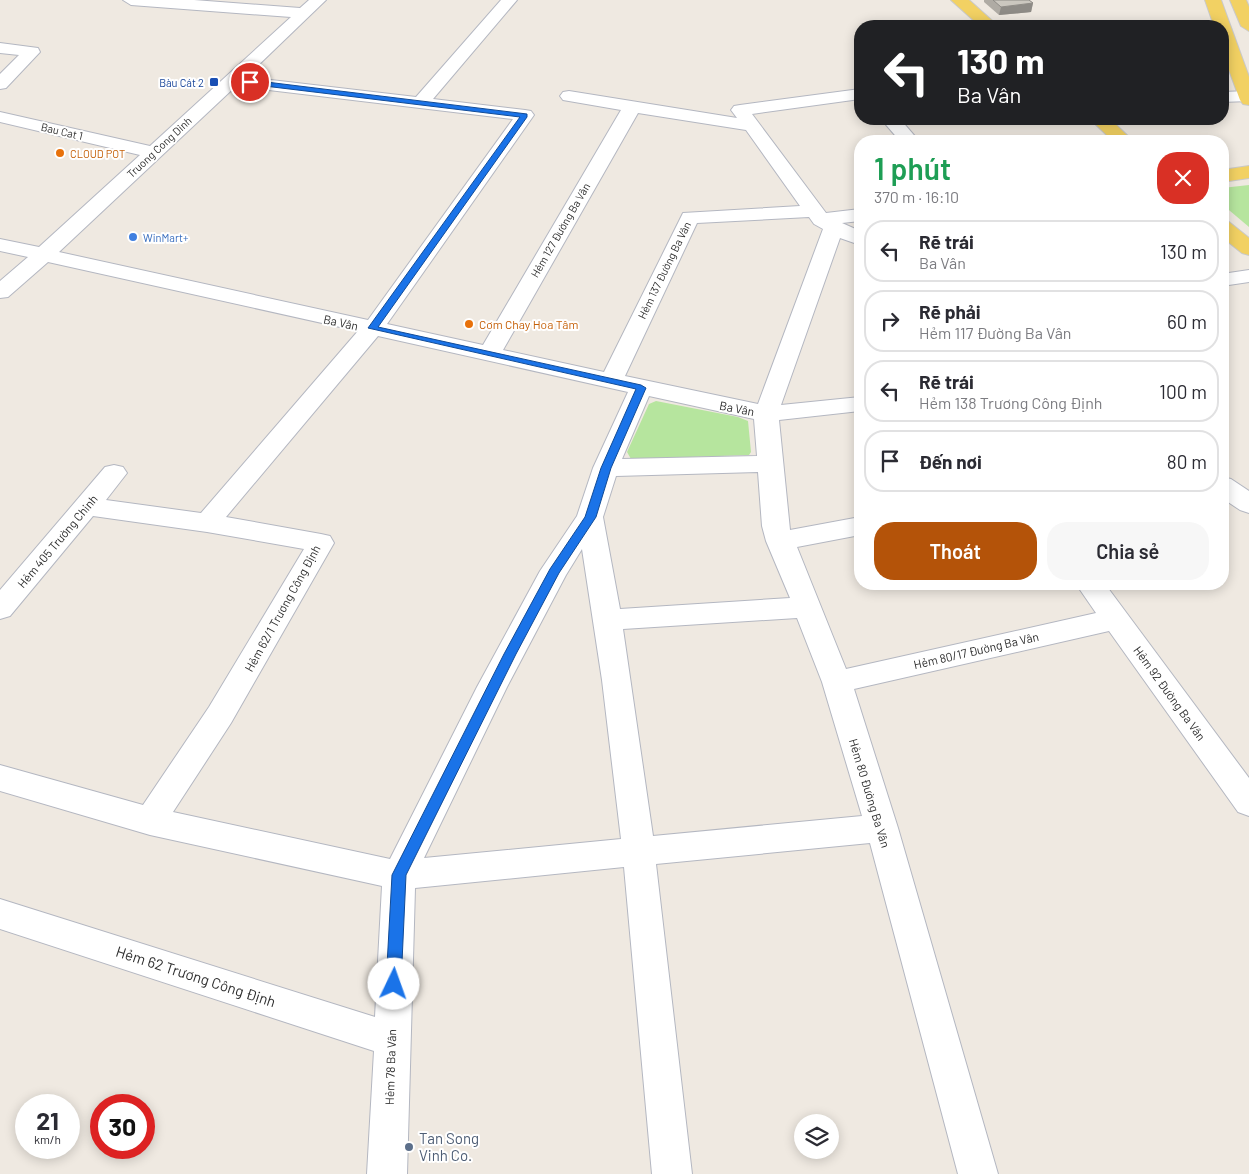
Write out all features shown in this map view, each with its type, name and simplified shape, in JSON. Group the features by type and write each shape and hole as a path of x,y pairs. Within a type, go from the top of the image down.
{"main road":[{"path":"959,0 983,20"},
{"path":"1213,0 1220,20"},
{"path":"1238,0 1249,26"},
{"path":"1229,45 1248,98"},
{"path":"1106,125 1117,135"},
{"path":"1229,175 1249,172"},
{"path":"1229,232 1249,249"}],"street":[{"path":"131,0 304,13"},
{"name":"Truong Cong Dinh","path":"0,292 42,256 318,0"},
{"path":"420,103 509,0"},
{"path":"0,48 32,52 0,84"},
{"path":"207,523 373,328 525,115 232,80"},
{"path":"854,95 740,110 823,220 854,236"},
{"path":"569,96 752,126"},
{"path":"1229,97 1248,98"},
{"name":"Hẻm 127 Đường Ba Vân","path":"489,354 632,107"},
{"name":"Bau Cat 1","path":"0,118 154,152"},
{"path":"895,125 905,135"},
{"path":"823,220 854,216"},
{"name":"Hẻm 137 Đường Ba Vân","path":"611,381 690,217 823,220"},
{"path":"766,414 823,220"},
{"name":"Ba Vân","path":"0,245 42,256 766,414 801,413 854,405"},
{"path":"1229,279 1249,276"},
{"name":"Hẻm 78 Ba Vân","path":"387,1174 399,875 554,571 590,517 606,468 641,388"},
{"name":"Hẻm 80 Đường Ba Vân","path":"766,414 775,526 837,682 882,828 978,1174"},
{"path":"606,468 769,464"},
{"name":"Hẻm 405 Trường Chinh","path":"0,609 114,474"},
{"path":"1229,490 1248,503"},
{"path":"1229,507 1248,503"},
{"name":"Hẻm 62/1 Trương Công Định","path":"87,506 207,523 322,543 220,715 150,821"},
{"path":"590,517 609,620 639,851 672,1174"},
{"path":"780,541 854,527"},
{"name":"Hẻm 92 Đường Ba Vân","path":"1094,590 1249,803"},
{"path":"609,620 807,607"},
{"name":"Hẻm 80/17 Đường Ba Vân","path":"837,682 1116,619"},
{"path":"0,778 150,821 399,875 882,828"},
{"name":"Hẻm 62 Trương Công Định","path":"0,914 391,1038"}],"green space":[{"path":"1249,185 1249,227 1229,210 1229,187"},
{"path":"656,401 738,417 748,421 751,452 749,455 631,459 627,452 649,404"}],"building":[{"path":"993,0 1029,0 1033,3 1001,7"}],"place":[{"name":"Bàu Cát 2","path":"214,82"},
{"name":"CLOUD POT","path":"60,153"},
{"name":"WinMart+","path":"133,237"},
{"name":"Cơm Chay Hoa Tâm","path":"469,324"},
{"name":"Tan Song Vinh Co.","path":"409,1147"}],"route":[{"path":"250,82 525,115 373,328 641,388 606,468 590,517 554,571 492,687 399,875 394,984"}]}
